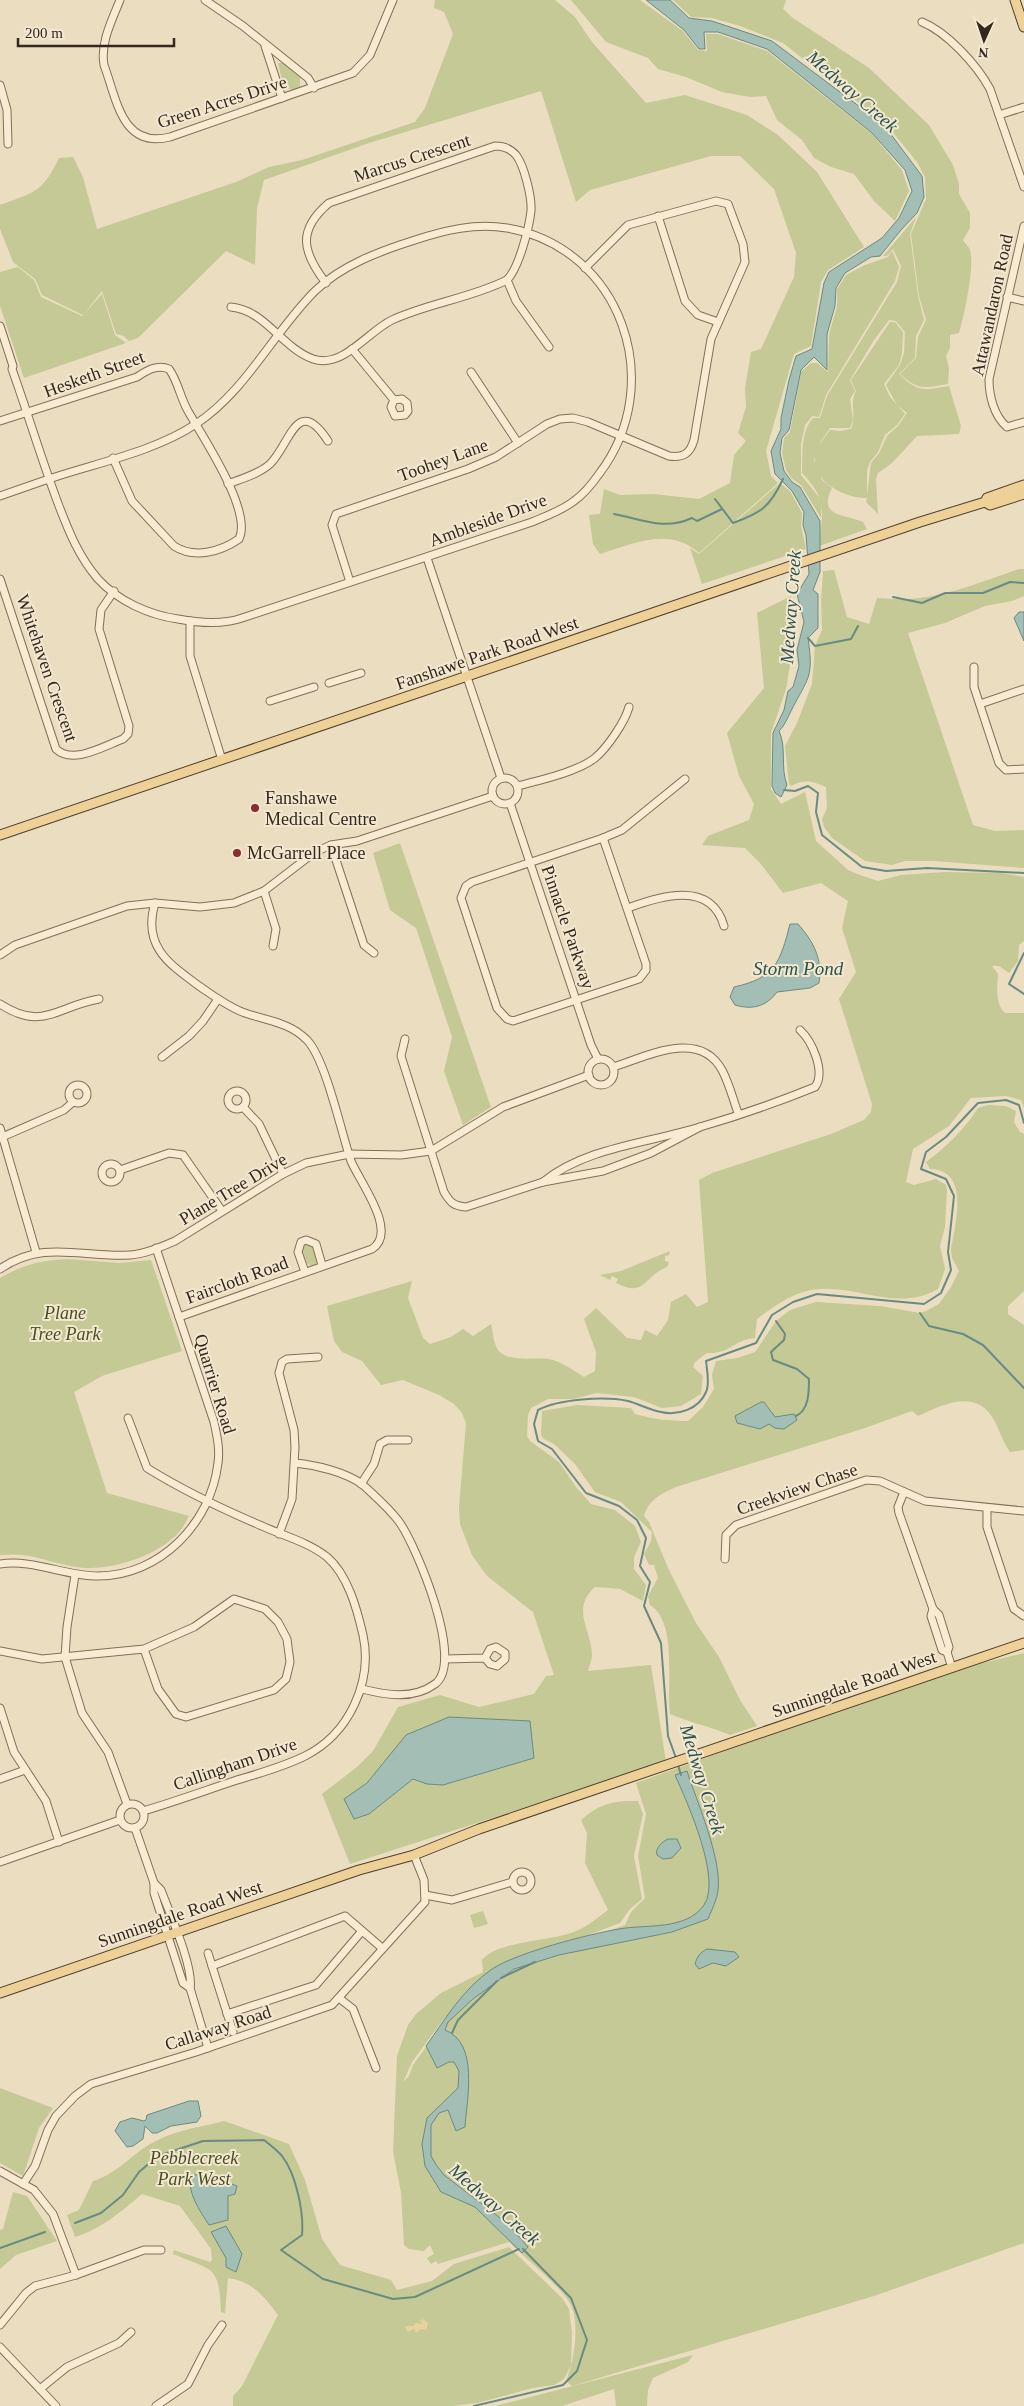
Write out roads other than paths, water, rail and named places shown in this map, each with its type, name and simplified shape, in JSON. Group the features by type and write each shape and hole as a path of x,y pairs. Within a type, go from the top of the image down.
{"main road":[{"path":"1015,0 1024,26"},
{"name":"Fanshawe Park Road West","path":"0,835 985,502 987,498 1024,485"},
{"name":"Fanshawe Park Road West","path":"985,502 990,505 1024,494"},
{"name":"Sunningdale Road West","path":"0,1993 372,1867 441,1846 449,1841 655,1769 1024,1643"},
{"name":"Sunningdale Road West","path":"372,1867 388,1859 440,1841 449,1841"}],"street":[{"name":"Green Acres Drive","path":"120,0 105,40 103,57 124,118 134,134 152,140 165,139 342,78 360,66 370,55 393,0"},
{"path":"205,0 243,26 308,78 314,88"},
{"path":"922,22 944,35 979,71 990,89 1024,187"},
{"path":"265,45 282,98"},
{"path":"0,85 7,110 8,144"},
{"path":"999,115 1024,107"},
{"name":"Marcus Crescent","path":"326,283 311,264 306,245 307,235 314,218 329,203 495,146 506,147 515,154 522,168 530,202 525,233 514,271 507,280"},
{"path":"586,268 628,225 658,216 716,201 728,204 732,210 743,244 745,262 718,322 698,315 685,301 658,216"},
{"name":"Ambleside Drive","path":"0,326 2,343 49,479 76,548 98,580 135,606 164,617 190,621 220,622 238,620 532,522 563,508 589,487 608,463 621,437 630,409 632,359 618,314 586,268 557,247 525,233 488,226 462,227 432,234 388,249 347,268 316,290 229,394 196,423 148,446 49,479"},
{"name":"Attawandaron Road","path":"1024,226 989,379 989,389 1001,422 1007,426 1024,422"},
{"path":"231,307 242,308 304,355 314,359 336,359 392,320 507,280 516,301 549,347"},
{"path":"1007,297 1024,301"},
{"name":"Toohey Lane","path":"350,582 332,525 336,514 468,469 496,457 547,424 568,418 588,422 668,456 681,456 690,452 694,440 707,358 718,322"},
{"path":"352,349 394,400"},
{"name":"Hesketh Street","path":"27,412 137,377 159,366 169,368 174,375 184,402 196,423"},
{"path":"470,372 518,443"},
{"path":"0,421 27,412"},
{"path":"228,484 266,468 284,448 291,430 299,423 311,422 328,441"},
{"path":"113,458 132,502 174,546 190,554 204,552 239,539 242,534 241,520 228,484 217,457 196,423"},
{"path":"0,496 49,479"},
{"path":"427,558 501,778"},
{"name":"Whitehaven Crescent","path":"0,579 56,749 62,755 72,757 123,738 128,734 129,726 99,629 101,610 114,591"},
{"path":"190,621 190,656 222,760"},
{"path":"974,667 973,684 999,763 1006,770 1024,769"},
{"path":"329,684 361,673"},
{"path":"270,701 314,687"},
{"path":"980,704 1024,689"},
{"path":"518,786 575,768 595,758 617,732 627,716 629,707"},
{"path":"493,796 501,803 510,803 517,797 518,786 512,779 501,778"},
{"path":"493,796 494,785 501,778"},
{"path":"603,838 646,964 643,976 639,979 513,1021 502,1015 497,1008 461,898 463,892 472,882 622,830 685,779"},
{"path":"0,956 15,945 127,906 155,903 221,906 248,899 264,891 315,852 331,845 357,840 493,796"},
{"name":"Pinnacle Parkway","path":"510,803 591,1045 598,1059"},
{"path":"331,845 364,945 374,953"},
{"path":"264,891 276,929 273,946"},
{"path":"628,908 667,895 687,896 705,900 715,907 721,914 724,926"},
{"path":"155,903 153,933 161,955 166,961 218,999 244,1013 286,1025 308,1041 320,1062 349,1154"},
{"path":"0,1004 12,1012 39,1018 99,999"},
{"path":"162,1057 189,1036 204,1021 218,999"},
{"path":"543,1182 552,1174 603,1153 700,1127 815,1087 819,1082 820,1075 810,1040 800,1030"},
{"path":"405,1039 401,1056 444,1192 451,1203 458,1206 466,1207 543,1182 603,1171 651,1153 700,1127"},
{"path":"613,1068 675,1047 700,1051 715,1061 722,1069 738,1113"},
{"path":"598,1059 606,1060 613,1068 614,1076 605,1084 593,1082 589,1075 591,1064 598,1059"},
{"name":"Plane Tree Drive","path":"0,1269 13,1260 36,1252 61,1250 133,1255 156,1248 174,1241 282,1174 306,1163 349,1154 401,1155 431,1151 503,1107 589,1075"},
{"path":"2,1138 64,1110 72,1102"},
{"path":"243,1107 259,1124 282,1174"},
{"path":"0,1128 36,1252"},
{"path":"120,1170 169,1153 183,1155 222,1211"},
{"name":"Faircloth Road","path":"179,1317 322,1265 372,1249 382,1237 382,1228 372,1199 357,1175 349,1154"},
{"name":"Faircloth Road","path":"305,1272 298,1252 301,1242 306,1240 316,1244 322,1265"},
{"name":"Quarrier Road","path":"0,1564 20,1563 75,1575 107,1575 135,1570 171,1550 183,1539 208,1503 218,1463 218,1443 214,1422 156,1248"},
{"path":"279,1534 292,1499 295,1463 294,1430 279,1373 280,1367 287,1359 318,1357"},
{"name":"Callingham Drive","path":"128,1418 147,1468 208,1503 313,1548 328,1558 343,1577 356,1607 365,1644 362,1689 352,1710 341,1726 319,1747 305,1756 144,1811"},
{"path":"361,1484 374,1464 380,1444 387,1440 408,1440"},
{"path":"295,1463 318,1465 361,1484 400,1522 424,1570 439,1620 445,1659 443,1672 436,1684 411,1694 388,1696 362,1689"},
{"name":"Creekview Chase","path":"725,1559 726,1535 736,1525 866,1480 880,1481 925,1501 1024,1511"},
{"path":"907,1494 898,1507 899,1513 932,1609 939,1615 949,1647 947,1652 952,1668"},
{"path":"987,1508 987,1527 1014,1609 1024,1616"},
{"path":"75,1575 67,1627 65,1656 82,1713 108,1752 127,1804"},
{"path":"0,1651 42,1659 144,1649 194,1627 234,1599 265,1609 278,1622 288,1639 290,1662 286,1679 274,1690 186,1717 176,1714 158,1689 144,1649"},
{"path":"445,1659 485,1658"},
{"path":"0,1708 14,1752 46,1801 59,1842"},
{"path":"0,1779 25,1770"},
{"path":"127,1804 137,1804 144,1811 144,1819 135,1828 126,1827 120,1820 120,1811 127,1804"},
{"path":"0,1862 120,1820"},
{"path":"135,1828 154,1883 154,1893 172,1934 183,1982 190,1988 208,2048"},
{"path":"414,1855 424,1880 425,1895 452,1900 512,1882"},
{"name":"Callaway Road","path":"23,2184 35,2166 48,2130 56,2116 75,2096 91,2084 208,2048 332,2005 425,1902 425,1895"},
{"path":"212,1966 345,1916 382,1948"},
{"path":"227,2014 316,1986 362,1931"},
{"path":"208,1953 233,2032"},
{"path":"338,1998 354,2009 376,2068"},
{"path":"0,2171 34,2190 53,2214 76,2275"},
{"path":"0,2325 26,2293 35,2286 76,2275 144,2250 161,2250"},
{"path":"156,2406 188,2384 208,2345 222,2325"},
{"path":"40,2389 67,2367 119,2343 132,2332"},
{"path":"0,2347 56,2406"}],"water":[{"name":"Medway Creek","path":"646,0 670,0 689,18 712,21 772,41 884,125 922,176 924,197 917,213 880,256 871,257 845,273 836,288 835,306 827,334 827,370 814,357 801,370 789,430 782,438 780,453 784,471 792,482 800,487 820,521 820,572 813,590 818,594 818,628 808,638 810,670 786,722 779,731 783,744 784,771 787,785 781,797 775,793 772,786 773,733 784,710 788,691 793,687 799,666 797,650 804,622 797,594 809,574 806,535 803,525 804,512 792,491 775,474 771,451 781,429 781,418 796,356 812,349 824,283 829,272 882,238 899,218 912,191 905,170 871,132 767,49 718,32 704,32 705,49 699,49 684,30"},
{"path":"1019,612 1024,612 1024,641 1014,618"},
{"name":"Storm Pond","path":"790,924 798,924 816,951 820,966 819,983 810,988 777,992 768,1001 758,1006 735,1005 730,997 734,987 759,979 774,967 783,949"},
{"path":"764,1402 775,1417 794,1414 797,1420 784,1429 775,1428 769,1424 760,1429 737,1423 735,1416"},
{"path":"449,1717 530,1721 534,1758 443,1785 427,1784 413,1779 369,1814 354,1819 344,1799 367,1783 406,1735"},
{"path":"687,1771 713,1847 718,1877 718,1890 708,1919 672,1932 559,1955 514,1969 473,1999 448,2022 445,2030 456,2037 463,2047 467,2059 469,2087 465,2127 456,2131 448,2110 439,2113 431,2125 431,2156 444,2175 508,2224 528,2247 522,2253 475,2207 441,2192 425,2166 422,2144 427,2118 458,2088 459,2071 454,2062 449,2062 437,2068 426,2046 472,1986 492,1969 503,1963 535,1951 590,1935 619,1929 676,1923 687,1919 704,1905 708,1893 709,1878 706,1860 701,1840 675,1775"},
{"path":"668,1839 677,1839 681,1848 672,1858 663,1859 657,1855 657,1850"},
{"path":"707,1949 735,1952 739,1957 726,1966 713,1963 699,1969 695,1964 697,1959"},
{"path":"189,2101 198,2101 201,2116 197,2122 171,2126 157,2133 152,2133 145,2126 143,2139 133,2146 127,2147 115,2131 120,2122 132,2118 144,2121 147,2115"},
{"path":"203,2173 237,2186 235,2194 228,2196 228,2220 209,2225 198,2208 190,2182 191,2176"},
{"path":"226,2226 242,2254 236,2272 226,2267 226,2258 211,2232"}],"waterway":[{"path":"715,499 733,523 751,516 764,508 774,496 783,479"},
{"path":"614,514 653,523 672,524 692,518 697,521 722,509"},
{"path":"893,597 922,603 945,593 983,593 1010,582 1024,583"},
{"path":"808,638 815,646 851,639 858,626"},
{"name":"Medway Creek","path":"784,790 795,791 808,786 818,793 816,812 822,835 862,867 886,871 927,868 1024,873"},
{"name":"Medway Creek","path":"1024,953 1009,984 1024,994"},
{"name":"Medway Creek","path":"676,1758 668,1736 661,1643 644,1606 650,1582 640,1566 646,1538 637,1520 619,1506 586,1493 552,1449 538,1441 534,1424 538,1410 569,1401 607,1399 628,1401 661,1412 681,1412 693,1407 703,1398 706,1392 708,1381 706,1361 756,1343 772,1315 793,1302 817,1294 924,1304 941,1293 951,1270 948,1252 954,1196 946,1179 921,1169 926,1152 946,1137 978,1103 1006,1100 1019,1105 1024,1123"},
{"path":"920,1313 929,1326 963,1334 983,1345 1024,1388"},
{"path":"776,1321 785,1334 784,1340 771,1352 773,1360 797,1369 809,1379 806,1405 804,1410 796,1416"},
{"name":"Medway Creek","path":"678,1765 681,1775"},
{"name":"Medway Creek","path":"501,1978 535,1962"},
{"name":"Medway Creek","path":"452,2033 458,2020 497,1981"},
{"path":"75,2223 101,2213 123,2195 139,2172 158,2156 203,2141 264,2140 280,2154 287,2164 295,2183 302,2215 302,2235 281,2250 323,2279 393,2299 415,2297 519,2249"},
{"path":"0,2248 45,2232"},
{"name":"Medway Creek","path":"474,2406 563,2385 577,2371 587,2340 571,2298 523,2249"}],"place":[{"name":"Fanshawe Medical Centre","path":"255,808"},
{"name":"McGarrell Place","path":"237,853"}],"park label":[{"name":"Plane Tree Park","path":"65,1324"},
{"name":"Pebblecreek Park West","path":"194,2168"}]}
